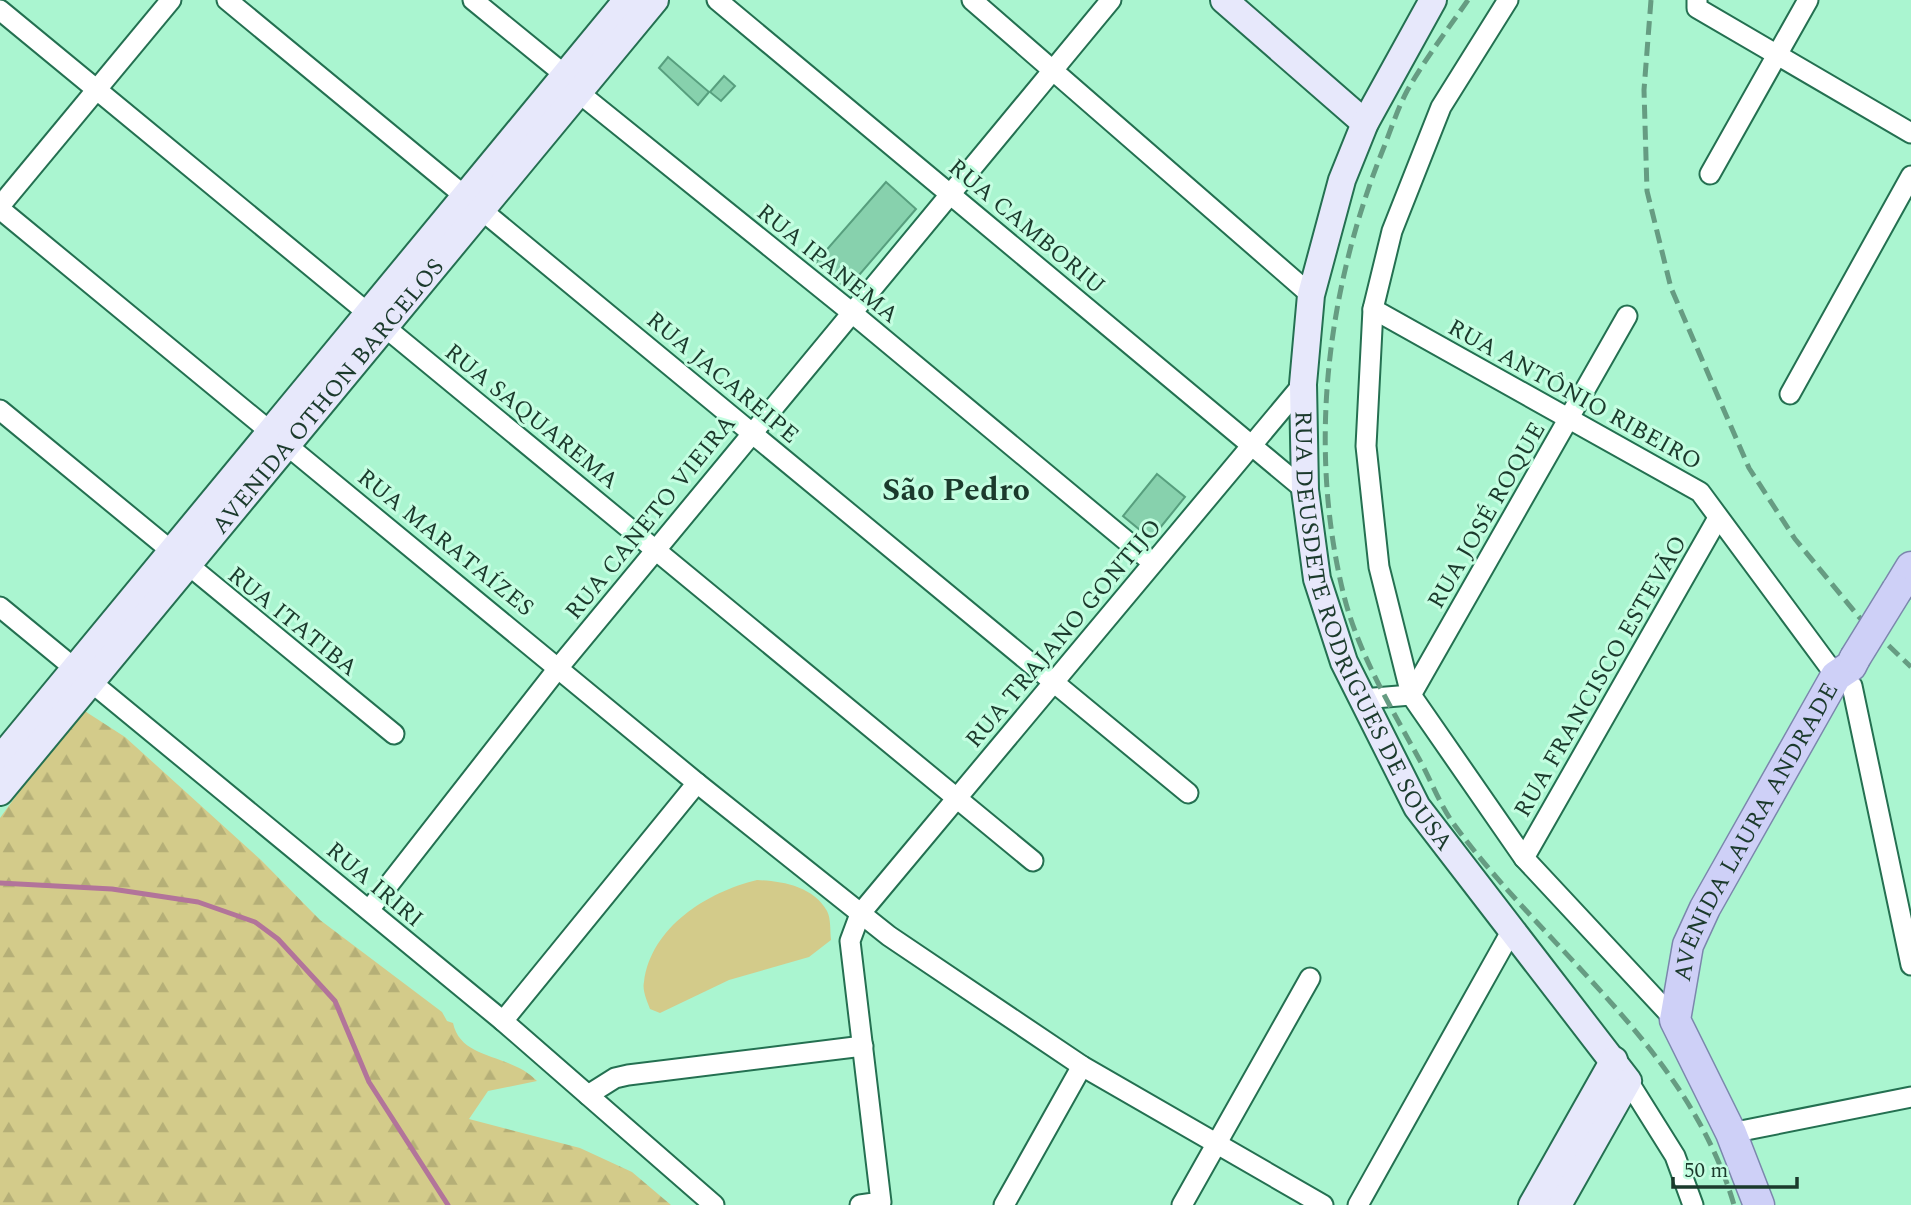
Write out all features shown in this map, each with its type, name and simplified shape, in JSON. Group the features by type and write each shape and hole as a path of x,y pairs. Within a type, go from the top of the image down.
{"main road":[{"name":"AVENIDA LAURA ANDRADE","path":"1675,1020 1688,945 1705,908 1907,571"},
{"path":"1675,1020 1731,1133 1759,1205"}],"street":[{"path":"0,208 171,0"},
{"name":"RUA JACAREIPE","path":"227,0 1188,793"},
{"name":"RUA IPANEMA","path":"473,0 1153,563"},
{"name":"AVENIDA OTHON BARCELOS","path":"572,84 628,0"},
{"name":"AVENIDA OTHON BARCELOS","path":"0,792 83,676 178,559 572,84 655,0"},
{"name":"RUA CAMBORIU","path":"717,0 1305,490"},
{"path":"972,0 1311,295"},
{"name":"RUA CANETO VIEIRA","path":"369,910 559,667 850,312 1111,0"},
{"path":"1224,0 1365,123"},
{"name":"RUA DEUSDETE RODRIGUES DE SOUSA","path":"1433,0 1365,123 1342,180 1311,295 1303,384 1305,490 1317,579 1344,662 1417,807 1621,1070 1675,1156 1693,1205"},
{"path":"1507,0 1441,107 1392,231 1373,309 1366,446 1379,567 1411,695 1524,858 1675,1020"},
{"path":"1710,174 1808,0"},
{"path":"1697,4 1777,55 1911,133"},
{"name":"RUA SAQUAREMA","path":"0,10 1033,861"},
{"path":"1790,394 1911,176"},
{"name":"RUA MARATAÍZES","path":"0,208 697,783 860,914 1082,1066 1323,1205"},
{"name":"RUA ANTÔNIO RIBEIRO","path":"1373,309 1700,492 1718,518 1849,671"},
{"name":"RUA JOSÉ ROQUE","path":"1411,695 1627,316"},
{"name":"RUA TRAJANO GONTIJO","path":"860,914 1303,384"},
{"name":"RUA ITATIBA","path":"0,410 394,734"},
{"name":"RUA FRANCISCO ESTEVÃO","path":"1524,858 1718,518"},
{"name":"RUA IRIRI","path":"0,607 503,1021 714,1205"},
{"path":"1849,671 1911,965"},
{"name":"AVENIDA OTHON BARCELOS","path":"0,759 83,676"},
{"path":"1362,699 1411,695"},
{"path":"503,1021 697,783"},
{"path":"860,914 850,941 881,1202 860,1205"},
{"path":"1358,1205 1511,930"},
{"path":"1182,1205 1310,978"},
{"path":"588,1095 615,1079 628,1075 863,1046"},
{"path":"1004,1205 1082,1066"},
{"path":"1532,1205 1621,1070"},
{"path":"1558,1205 1621,1070"},
{"path":"1731,1133 1911,1097"}],"green space":[{"path":"80,708 125,737 261,860 320,920 442,1012 447,1021 453,1023 466,1044 476,1051 514,1065 537,1081 488,1091 469,1119 580,1148 632,1172 671,1205 0,1205 0,818"},
{"path":"757,880 796,886 814,896 828,914 831,940 809,957 729,980 660,1013 650,1009 644,985 649,962 670,929 701,903 719,893"}],"building":[{"path":"668,57 709,92 698,105 659,68"},
{"path":"724,76 735,86 721,101 710,92"},
{"path":"886,182 916,209 847,289 816,262"},
{"path":"1157,474 1185,497 1151,539 1123,516"}],"waterway":[{"path":"0,883 112,889 198,902 255,922 278,939 335,1001 369,1082 448,1205"}],"railway":[{"path":"1468,0 1421,67 1398,111 1364,201 1337,312 1325,426 1333,540 1344,596 1358,638 1376,678 1453,823 1490,870 1649,1048 1684,1097 1713,1148 1734,1205"},
{"path":"1651,0 1644,90 1647,191 1671,288 1749,468 1795,539 1859,617 1911,667"}],"district":[{"name":"São Pedro","path":"956,489"}]}
